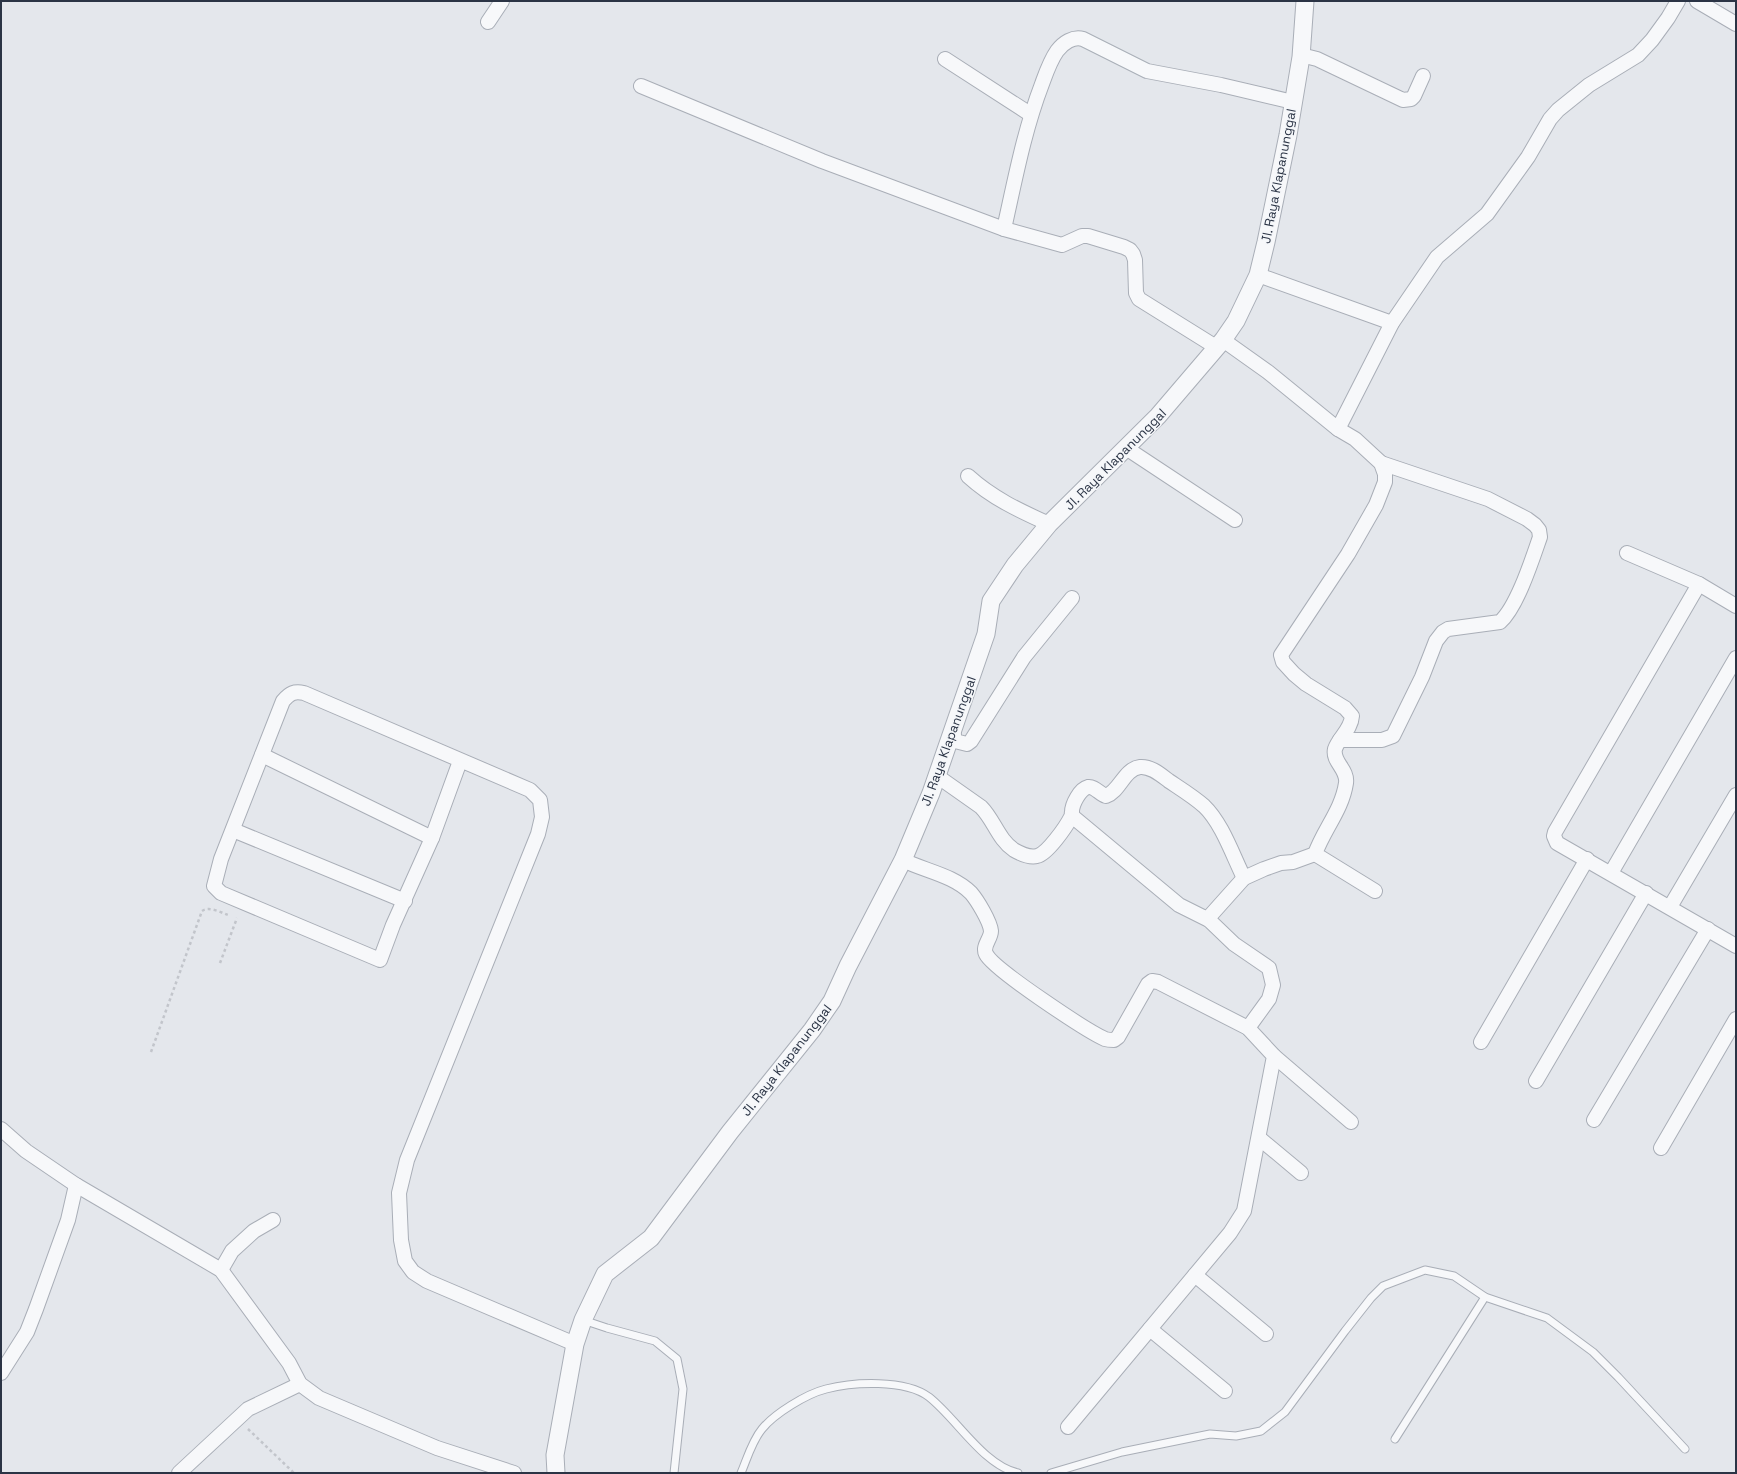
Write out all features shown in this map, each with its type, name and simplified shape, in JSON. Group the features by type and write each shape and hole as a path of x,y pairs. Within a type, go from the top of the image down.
{"street":[{"path":"488,22 502,1"},
{"name":"Jl. Raya Klapanunggal","path":"556,1473 555,1455 575,1344 583,1320 606,1274 651,1238 730,1132 812,1030 832,1001 848,966 903,860 937,776 986,634 991,600 1015,565 1049,524 1181,391 1201,364 1220,344 1236,321 1258,275 1288,135 1301,57 1305,1"},
{"path":"1338,429 1392,323 1437,257 1487,214 1528,157 1550,119 1558,110 1589,85 1638,55 1652,40 1678,1"},
{"path":"1697,1 1736,24"},
{"path":"1004,229 1030,114 1050,62 1057,51 1064,44 1075,38 1083,39 1147,71 1221,85 1293,102"},
{"path":"1301,57 1305,56 1317,59 1403,100 1411,99 1414,96 1423,76"},
{"path":"946,59 1030,114"},
{"path":"641,86 822,161 1004,229 1062,245 1082,236 1088,236 1101,239 1130,250 1135,260 1136,293 1139,299 1268,372 1338,429 1355,439 1381,463 1488,499 1527,519 1535,525 1540,537 1519,590 1506,617 1500,622 1448,629 1442,632 1436,641 1422,677 1393,736 1382,740 1340,740"},
{"path":"1258,275 1392,323"},
{"path":"1126,448 1235,520"},
{"path":"1315,854 1319,841 1340,804 1346,782 1345,772 1335,756 1340,740 1350,726 1352,716 1350,712 1306,684 1283,662 1281,655 1348,554 1376,505 1385,482 1381,463"},
{"path":"968,476 980,487 1012,508 1049,524"},
{"path":"1627,553 1699,584 1736,606"},
{"path":"1699,584 1554,836 1556,843 1612,873 1708,929 1735,942"},
{"path":"953,730 955,741 967,744 971,741 1024,657 1072,598"},
{"path":"1612,873 1736,658"},
{"path":"460,760 432,838 380,960 221,893 216,889 215,881 221,859 283,701 290,694 297,692 304,693 530,790 540,800 542,817 538,834 407,1160 399,1193 399,1218 405,1261 413,1272 427,1281 575,1344"},
{"path":"262,755 432,838"},
{"path":"937,776 981,807 987,813 1001,839 1013,850 1026,856 1038,856 1051,846 1072,816 1074,805 1082,789 1089,786 1106,796 1113,794 1128,773 1134,769 1140,767 1154,770 1203,806 1214,817 1244,878"},
{"path":"1670,907 1736,795"},
{"path":"1072,816 1179,904 1209,920 1234,944 1269,968 1273,985 1269,999 1248,1028"},
{"path":"233,830 404,901"},
{"path":"1209,920 1210,916 1244,878 1281,863 1293,862 1315,854"},
{"path":"1315,854 1375,891"},
{"path":"1480,1042 1587,859"},
{"path":"903,860 936,873 964,887 972,895 986,917 991,931 985,949 986,955 991,961 1014,980 1076,1022 1106,1040 1114,1040 1118,1037 1146,988 1152,981 1158,982 1248,1028 1274,1056 1351,1122"},
{"path":"1536,1081 1646,893"},
{"path":"1594,1120 1708,929"},
{"path":"1661,1148 1736,1019"},
{"path":"1068,1426 1230,1233 1244,1211 1274,1056"},
{"path":"1,1128 26,1151 76,1185 221,1270 289,1362 300,1384 319,1398 430,1445 514,1473"},
{"path":"1259,1138 1301,1173"},
{"path":"1,1373 27,1332 68,1220 76,1185"},
{"path":"221,1270 232,1251 254,1231 273,1220"},
{"path":"1195,1275 1266,1334"},
{"path":"1150,1329 1224,1390"},
{"path":"179,1473 248,1409 300,1384"}],"lane":[{"path":"1051,1473 1122,1452 1210,1434 1236,1436 1261,1431 1285,1412 1345,1331 1371,1298 1383,1286 1425,1270 1454,1276 1485,1297 1547,1318 1593,1352 1685,1449"},
{"path":"1395,1439 1485,1297"},
{"path":"583,1320 655,1341 677,1359 683,1389 674,1473"},
{"path":"741,1473 762,1429 777,1414 795,1403 825,1389 857,1385 888,1384 909,1387 929,1397 996,1464 1018,1473"}],"path":[{"path":"151,1052 202,911 209,909 244,921"},
{"path":"220,963 237,918"},
{"path":"244,1426 294,1473"}]}
